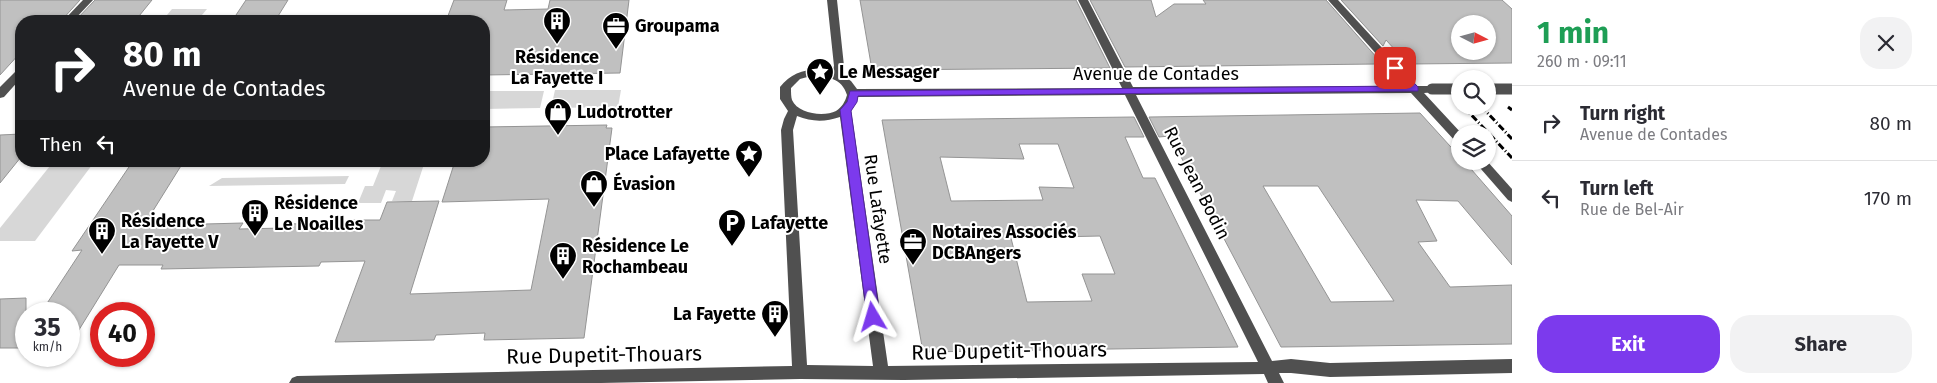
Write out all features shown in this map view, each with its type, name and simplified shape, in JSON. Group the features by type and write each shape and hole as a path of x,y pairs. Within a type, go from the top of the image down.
{"street":[{"path":"74,15 88,0"},
{"path":"832,0 839,66 836,76"},
{"name":"Rue Jean Bodin","path":"1083,0 1276,383"},
{"path":"1333,0 1451,129"},
{"path":"810,73 824,73 836,76 848,84 853,93 852,102 845,110 834,116 819,118 796,111 784,98 786,87 790,82 796,77 810,73"},
{"path":"0,94 15,78"},
{"name":"Avenue de Contades","path":"853,93 1451,89"},
{"path":"1496,89 1512,89"},
{"name":"Rue Lafayette","path":"845,110 881,373"},
{"path":"796,111 792,114 787,130 800,372"},
{"path":"1488,170 1512,197"},
{"name":"Rue Dupetit-Thouars","path":"297,383 605,379 800,372 881,373 1268,368 1291,366 1330,370 1512,366"}],"shaded area":[{"path":"172,9 207,9 202,15 167,15"},
{"path":"555,90 621,90 618,107 551,108"},
{"path":"490,91 544,91 540,108 490,109"},
{"path":"49,167 90,167 35,241 0,241 0,228"},
{"path":"381,167 423,167 412,201 392,201 396,191 386,190 381,203 358,203 365,186 373,186"},
{"path":"349,176 345,184 209,186 222,178"}],"building":[{"path":"0,0 80,0 66,15 15,15 15,59 0,75"},
{"path":"95,0 152,0 140,15 81,15"},
{"path":"246,0 288,0 279,15 236,15"},
{"name":"Résidence La Fayette I","path":"454,0 507,0 504,10 548,9 550,0 629,0 620,73 490,75 490,15 448,15"},
{"path":"860,0 1076,0 1110,68 872,70"},
{"path":"1090,0 1151,0 1156,17 1174,4 1206,4 1203,0 1326,0 1378,59 1376,64 1125,67"},
{"path":"1341,0 1502,0 1512,9 1512,63 1408,64 1386,40 1383,46"},
{"path":"1420,113 1451,147 1451,170 1472,170 1512,216 1512,265 1458,201 1416,200 1437,241 1418,242 1450,287 1512,285 1512,344 1281,347 1170,136 1159,137 1149,117","holes":["1263,186 1318,186 1394,301 1331,302"]},
{"path":"1134,117 1144,137 1125,137 1143,178 1155,178 1238,347 923,352 882,120","holes":["1019,144 1058,144 1074,188 1039,187 1043,200 951,201 940,157 1024,159","1100,236 1115,274 1082,274 1092,301 1027,302 1011,238"]},
{"path":"607,125 606,128 612,128 584,338 484,340 485,333 436,335 434,340 335,342 365,261 321,262 319,266 161,269 163,265 119,265 96,302 90,302 90,312 80,328 80,302 48,302 82,250 72,251 129,167 180,167 146,222 169,221 167,225 243,223 239,229 285,228 287,224 350,223 351,220 380,220 387,202 439,201 410,294 531,290 549,199 442,202 453,167 490,167 490,127"},
{"path":"15,134 15,164 0,183 0,135"},
{"path":"26,298 26,302 15,302 15,348 0,348 0,299"}],"railway":[{"path":"1508,107 1512,110"},
{"path":"1471,115 1512,158"},
{"path":"1489,115 1512,139"}],"place":[{"name":"Résidence La Fayette I","path":"557,45"},
{"name":"Groupama","path":"616,50"},
{"name":"Le Messager","path":"820,96"},
{"name":"Ludotrotter","path":"558,136"},
{"name":"Place Lafayette","path":"749,178"},
{"name":"Évasion","path":"594,208"},
{"name":"Résidence Le Noailles","path":"255,237"},
{"name":"Lafayette","path":"732,247"},
{"name":"Résidence La Fayette V","path":"102,255"},
{"name":"Notaires Associés DCBAngers","path":"913,266"},
{"name":"Résidence Le Rochambeau","path":"563,280"},
{"name":"La Fayette","path":"775,338"}],"route":[{"path":"873,317 845,110 851,105 853,93 1414,89 1395,68"}]}
